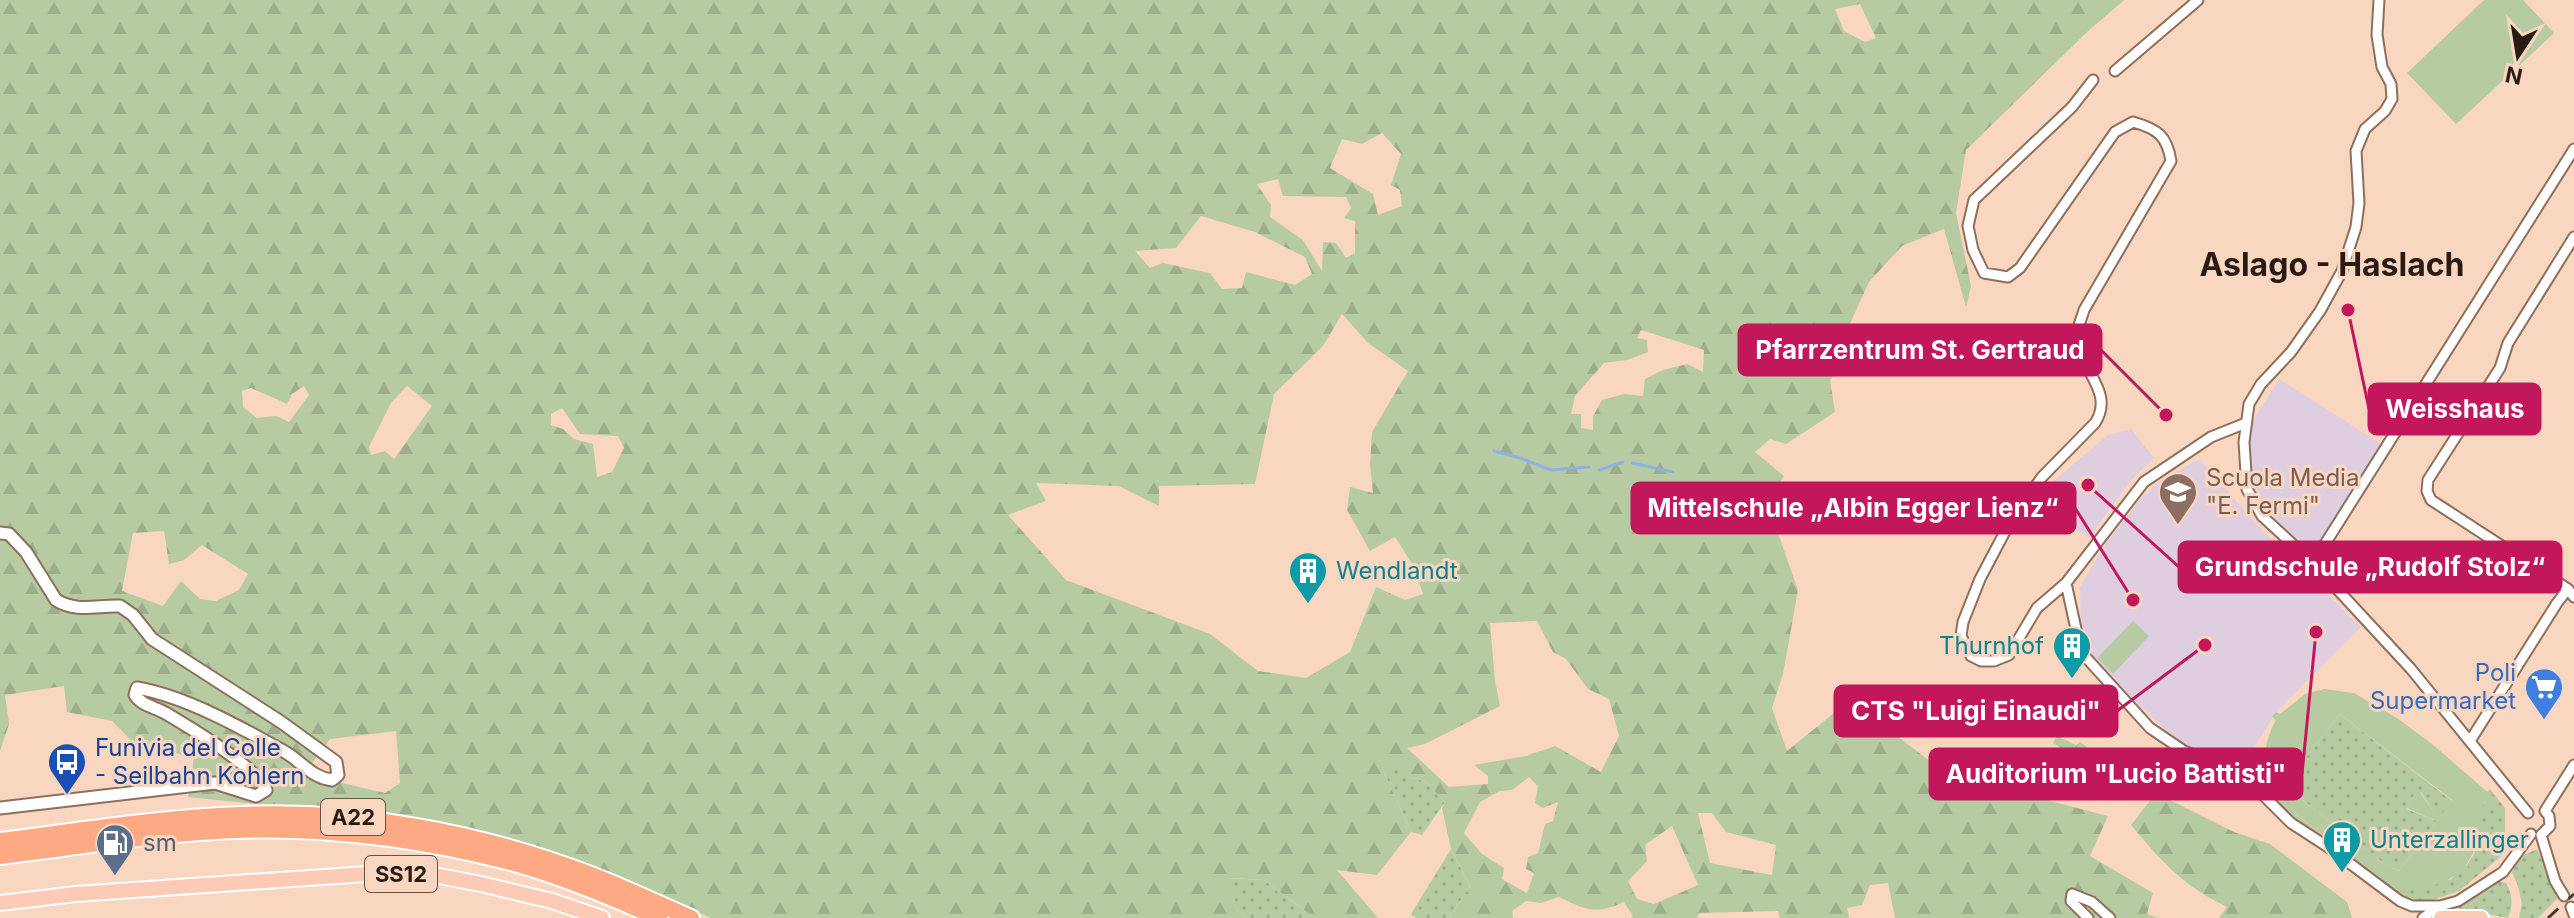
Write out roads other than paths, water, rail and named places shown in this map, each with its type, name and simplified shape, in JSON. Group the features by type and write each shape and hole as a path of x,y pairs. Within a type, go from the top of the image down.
{"highway":[{"name":"A22","path":"0,841 125,825 242,815 352,817 512,849 591,875 691,918"},
{"name":"A22","path":"0,856 199,832 276,830 352,833 424,843 513,863 589,888 659,918"}],"main road":[{"name":"SS12","path":"0,903 76,894 381,873 434,875 481,884 552,901 602,918"},
{"path":"2440,912 2481,918"}],"street":[{"path":"2115,71 2198,0"},
{"path":"2379,0 2377,35 2382,67 2391,84 2392,99 2385,111 2365,129 2356,151 2359,203 2354,233 2342,271 2320,311 2291,352 2261,384 2249,404 2244,467 2247,489 2262,516 2313,563 2403,659 2528,813"},
{"path":"2093,80 2072,107 1974,200 1968,226 1973,250 1984,273 2008,277 2020,268 2115,132 2133,122 2156,131 2168,144 2171,161 2084,310 2076,334 2082,359 2100,389 2100,414 2095,423 2044,474 2009,524 1980,579 1963,622 1961,636 1971,656 1981,661 1994,661 2009,655 2037,608 2066,583 2144,482 2211,437 2246,423"},
{"path":"2313,563 2574,149"},
{"path":"2470,741 2557,603 2571,593 2431,500 2427,491 2428,480 2500,368 2508,343 2574,237"},
{"path":"0,533 9,534 26,552 56,600 85,609 120,606 133,615 152,639 281,722 336,762 338,775 332,780 320,779 287,753 216,717 156,691 137,688 135,695 139,702 165,713 247,767 263,781 266,790 256,796 215,783 0,808"},
{"path":"2066,583 2081,652 2132,710 2166,740 2184,751 2243,775 2291,823 2400,901 2440,912"},
{"path":"2545,811 2574,765"},
{"path":"2545,811 2534,809 2528,813 2524,824 2536,834 2564,896"},
{"path":"2423,918 2440,912 2503,872 2536,834 2550,826 2545,811"},
{"path":"2088,918 2075,908 2071,901 2072,894 2092,902 2110,918"}],"waterway":[{"path":"1494,451 1551,470 1589,467"},
{"path":"1599,470 1623,462"},
{"path":"1632,463 1673,472"}],"railway":[{"path":"2548,918 2574,894"}],"place":[{"name":"Weisshaus","path":"2348,310"},
{"name":"Pfarrzentrum St. Gertraud","path":"2166,415"},
{"name":"Grundschule „Rudolf Stolz“","path":"2088,485"},
{"name":"Scuola Media \"E. Fermi\"","path":"2178,526"},
{"name":"Mittelschule „Albin Egger Lienz“","path":"2133,600"},
{"name":"Wendlandt","path":"1308,605"},
{"name":"Auditorium \"Lucio Battisti\"","path":"2316,632"},
{"name":"CTS \"Luigi Einaudi\"","path":"2205,645"},
{"name":"Thurnhof","path":"2072,680"},
{"name":"Poli Supermarket","path":"2544,721"},
{"name":"Funivia del Colle - Seilbahn Kohlern","path":"67,796"},
{"name":"Unterzallinger","path":"2342,874"},
{"name":"sm","path":"115,877"}],"district":[{"name":"Aslago - Haslach","path":"2332,265"}]}
